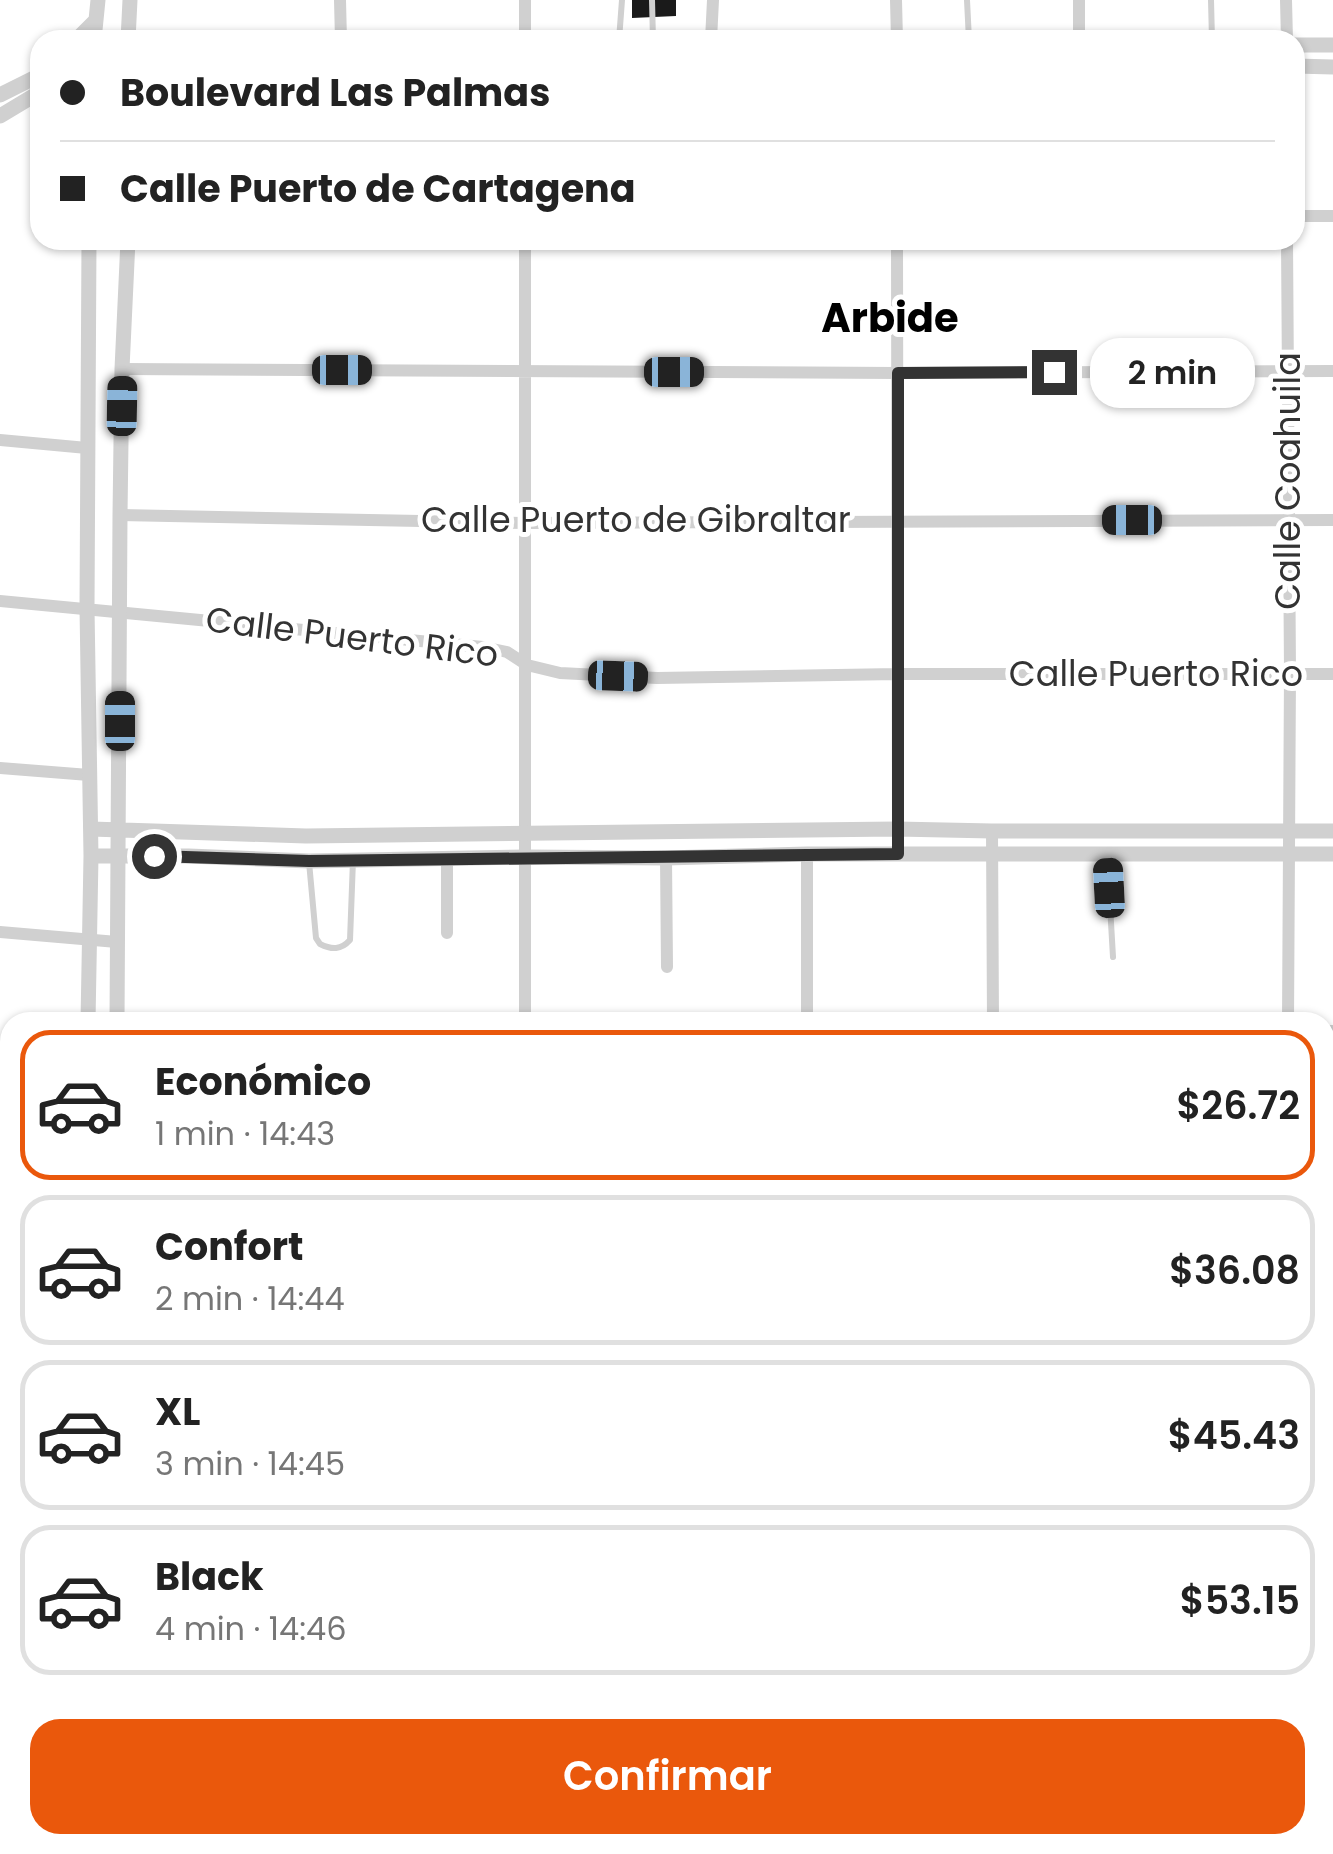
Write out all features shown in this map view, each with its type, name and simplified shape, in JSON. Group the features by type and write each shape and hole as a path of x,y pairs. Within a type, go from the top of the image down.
{"street":[{"path":"95,30 98,0"},
{"path":"128,30 130,0"},
{"path":"340,0 341,30"},
{"path":"525,0 525,30"},
{"path":"712,30 713,0"},
{"path":"896,0 897,30"},
{"path":"1080,0 1080,30"},
{"path":"1286,0 1287,30"},
{"path":"86,30 96,20"},
{"path":"1305,45 1333,45"},
{"path":"1305,66 1333,66"},
{"path":"0,94 30,80"},
{"path":"0,116 30,98"},
{"path":"1305,216 1333,216"},
{"path":"88,1012 90,250"},
{"path":"117,1012 122,369 128,250"},
{"path":"525,1012 526,250"},
{"path":"897,250 898,854"},
{"name":"Calle Coahuila","path":"1287,250 1288,1012"},
{"path":"122,369 1333,371"},
{"path":"0,440 87,448"},
{"name":"Calle Puerto de Gibraltar","path":"120,515 527,522 1333,520"},
{"name":"Calle Puerto Rico","path":"0,601 483,647 506,652 526,666 570,674 657,678 1333,674"},
{"path":"0,768 89,775"},
{"path":"91,829 306,836 897,829 1333,831"},
{"path":"992,832 993,1012"},
{"path":"91,856 309,861 807,854 1333,854"},
{"path":"807,854 807,1012"},
{"path":"446,858 446,934"},
{"path":"666,858 667,967"},
{"path":"0,932 117,942"}],"lane":[{"path":"620,30 622,0"},
{"path":"652,0 653,30"},
{"path":"967,0 968,30"},
{"path":"1211,0 1212,30"},
{"path":"1107,854 1113,957"},
{"path":"309,861 314,930 320,944 336,949 350,940 353,860"}],"building":[{"path":"632,0 676,0 676,16 632,18"}],"district":[{"name":"Arbide","path":"890,318"}],"route":[{"path":"154,856 309,861 898,854 898,373 1054,372"}]}
